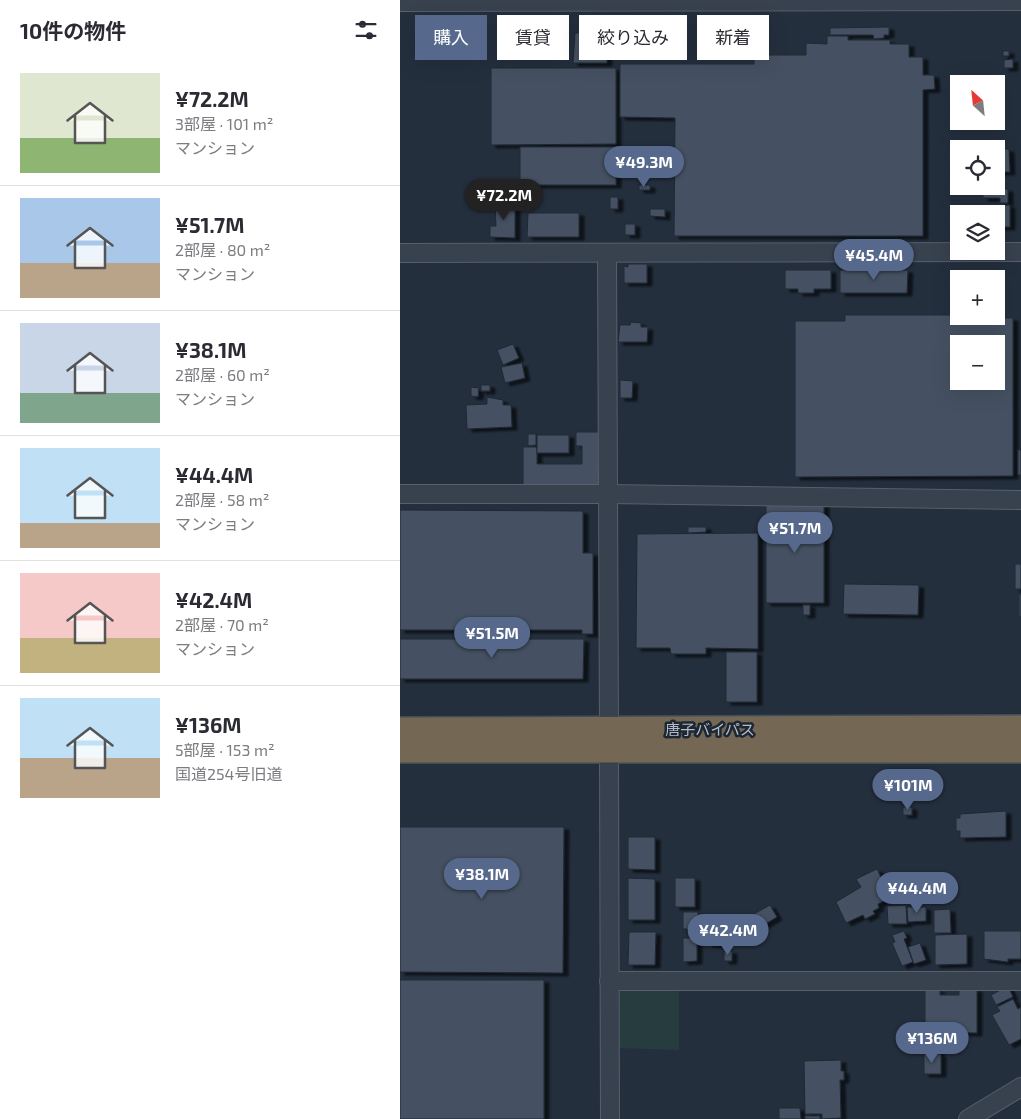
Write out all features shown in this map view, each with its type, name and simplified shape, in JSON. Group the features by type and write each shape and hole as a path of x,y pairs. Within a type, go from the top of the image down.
{"highway":[{"name":"唐子バイパス","path":"400,750 609,740 1021,728"},
{"name":"唐子バイパス","path":"400,730 609,740 1021,750"}],"street":[{"path":"400,2 847,0 1021,2"},
{"path":"400,253 1021,252"},
{"path":"607,254 610,1119"},
{"path":"400,494 608,494 1021,500"},
{"path":"609,981 1021,981"},
{"path":"968,1119 1021,1087"}],"green space":[{"path":"622,987 679,987 679,1050 615,1048 616,994"}],"building":[{"path":"889,27 889,35 884,35 884,38 874,39 873,35 830,35 830,28"},
{"path":"575,33 579,33 579,60 607,60 607,63 573,63"},
{"path":"827,36 848,36 848,40 890,40 890,44 909,44 909,57 923,57 923,75 934,75 935,89 923,90 923,236 674,236 675,118 620,117 620,64 754,64 754,60 769,60 769,55 806,55 806,43 827,44"},
{"path":"1003,51 1009,51 1009,56 1003,56"},
{"path":"1013,59 1013,68 1004,68 1004,60"},
{"path":"491,68 616,68 616,144 491,145"},
{"path":"520,147 616,147 616,185 520,185"},
{"path":"1005,149 1009,149 1010,172 1005,172"},
{"path":"639,185 650,185 650,190 639,190"},
{"path":"1005,189 1008,189 1008,203 1000,203 1000,198 983,198 983,195 1005,195"},
{"path":"610,197 618,197 618,209 610,209"},
{"path":"495,202 515,202 515,238 490,237 490,226 496,226"},
{"path":"1005,205 1010,205 1010,227 1005,227"},
{"path":"650,209 665,209 665,217 650,216"},
{"path":"528,213 579,213 579,237 527,237"},
{"path":"625,224 635,224 635,235 625,235"},
{"path":"628,264 647,264 647,283 624,283 624,266 628,267"},
{"path":"785,270 831,270 831,289 814,289 814,293 798,293 798,289 785,289"},
{"path":"840,270 908,270 907,293 840,293"},
{"path":"845,315 950,315 950,325 1005,325 1005,318 1013,318 1013,476 795,477 795,321 845,321"},
{"path":"631,322 641,323 641,327 648,327 647,342 618,342 620,325 630,325"},
{"path":"513,344 519,358 503,365 497,350"},
{"path":"522,363 525,378 505,383 501,367"},
{"path":"620,380 633,381 632,398 620,398"},
{"path":"481,385 490,385 490,391 481,391"},
{"path":"471,387 479,388 478,397 471,396"},
{"path":"487,397 503,400 503,405 511,405 512,427 467,429 466,405 487,404"},
{"path":"576,432 601,432 601,487 523,487 523,447 537,447 537,464 582,464 582,446 576,446"},
{"path":"528,434 536,434 536,445 528,446"},
{"path":"537,435 569,435 569,453 537,453"},
{"path":"1018,450 1021,450 1021,475 1018,475"},
{"path":"766,504 824,504 824,603 766,603"},
{"path":"400,510 583,511 583,553 593,553 593,634 582,634 582,630 400,630"},
{"path":"688,527 706,527 706,532 688,533"},
{"path":"758,533 758,649 706,648 706,654 671,654 670,648 636,648 637,534"},
{"path":"1015,564 1021,564 1021,589 1015,589"},
{"path":"844,584 919,585 918,615 843,614"},
{"path":"1019,594 1021,594 1021,617 1019,617"},
{"path":"803,605 810,605 810,615 803,615"},
{"path":"400,639 584,639 583,679 400,679"},
{"path":"726,652 757,652 757,702 726,702"},
{"path":"903,807 912,807 912,815 903,815"},
{"path":"1006,811 1006,837 960,838 960,831 956,831 956,818 960,818 960,814"},
{"path":"400,827 564,827 563,973 400,972"},
{"path":"628,837 655,837 655,870 628,869"},
{"path":"877,869 891,898 878,904 879,908 873,911 875,914 865,919 863,915 846,923 836,902 861,887 856,879"},
{"path":"628,878 655,879 655,920 628,920"},
{"path":"675,878 695,878 695,907 675,907"},
{"path":"937,884 938,896 914,895 913,885"},
{"path":"770,905 777,917 759,928 752,915"},
{"path":"906,905 907,924 888,924 887,906"},
{"path":"907,907 926,907 926,921 908,922"},
{"path":"950,909 951,933 934,933 934,910"},
{"path":"683,912 698,912 698,929 683,929"},
{"path":"707,925 726,925 725,945 707,944"},
{"path":"904,931 907,938 904,939 913,962 902,966 892,943 895,942 892,935"},
{"path":"984,931 1021,931 1021,959 1008,959 1008,962 984,959"},
{"path":"629,932 656,932 655,965 628,965"},
{"path":"967,934 967,964 935,965 935,935"},
{"path":"683,938 697,938 697,961 683,962"},
{"path":"920,943 926,960 914,964 908,947"},
{"path":"724,951 732,951 732,961 724,961"},
{"path":"400,980 544,980 544,1119 400,1119"},
{"path":"1008,986 1013,997 996,1005 991,995"},
{"path":"959,989 977,989 977,1033 925,1032 925,990 940,990 940,995 959,995"},
{"path":"1013,999 1018,1009 1021,1007 1021,1039 1009,1045 992,1015 1000,1011 997,1007"},
{"path":"924,1034 940,1034 939,1053 924,1053"},
{"path":"924,1054 941,1054 941,1074 924,1074"},
{"path":"841,1060 841,1071 844,1071 844,1080 840,1080 841,1118 822,1119 822,1114 805,1114 804,1061"},
{"path":"779,1108 800,1108 801,1119 779,1119"},
{"path":"805,1116 820,1116 820,1119 805,1119"}]}
